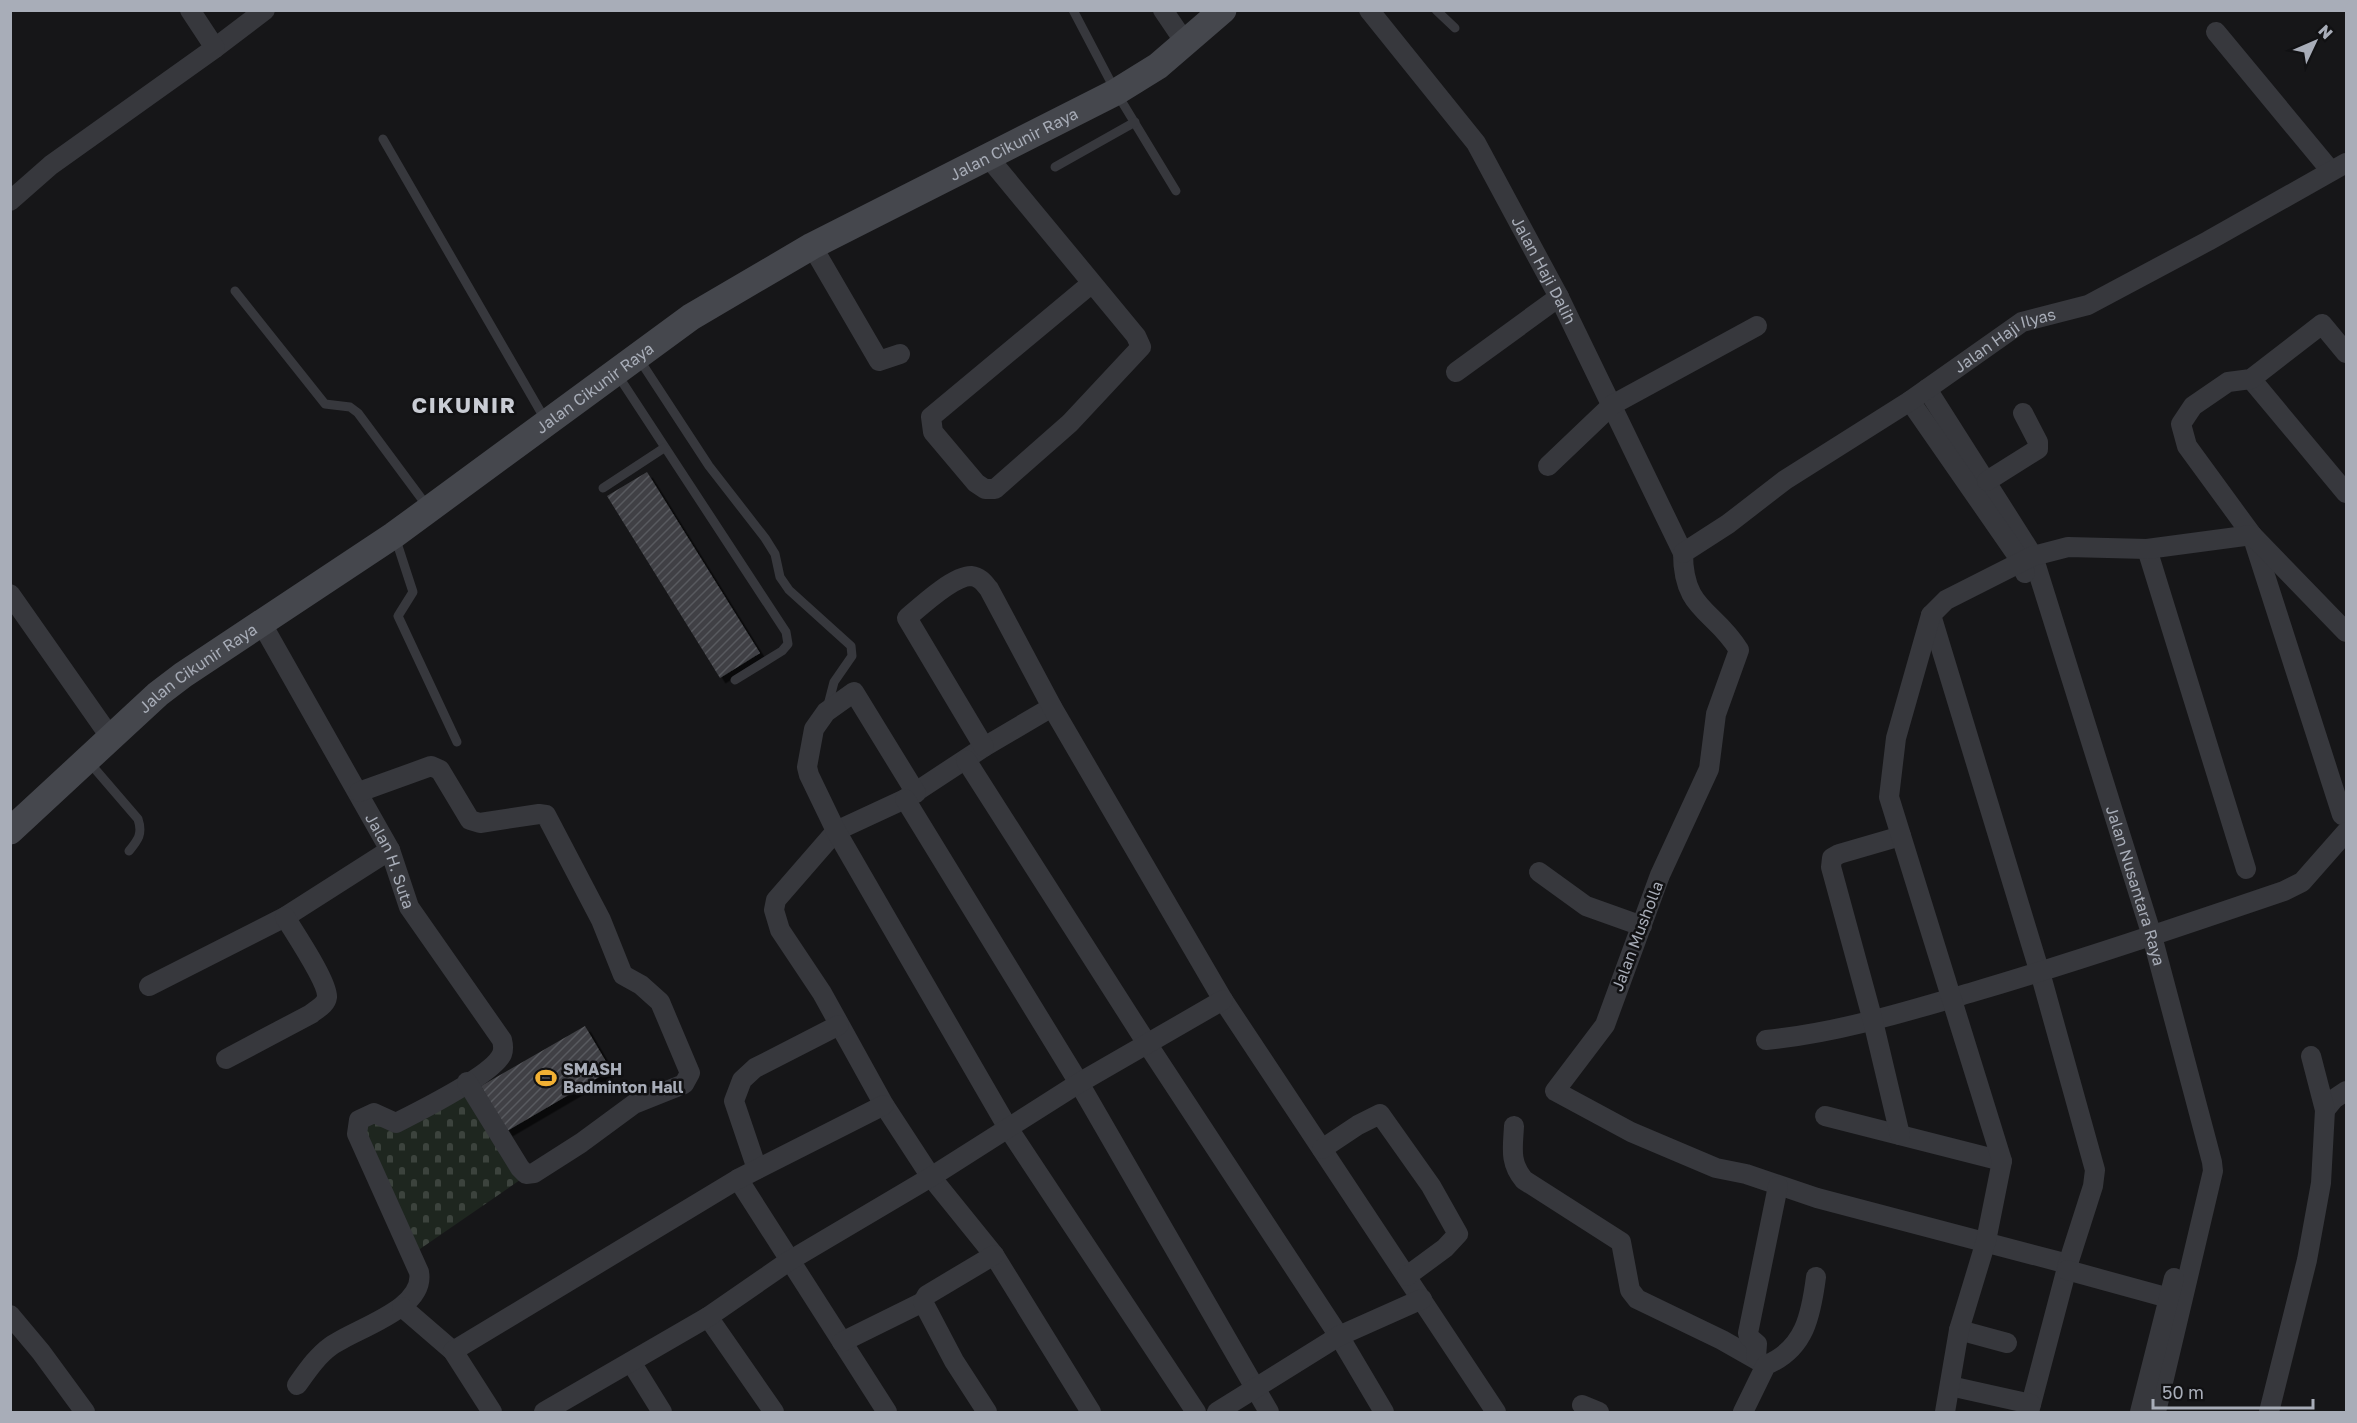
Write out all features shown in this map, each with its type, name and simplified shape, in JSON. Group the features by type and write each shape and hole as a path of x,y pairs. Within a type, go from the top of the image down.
{"street":[{"path":"190,10 215,48"},
{"path":"10,201 51,165 265,10"},
{"path":"1163,10 1186,44"},
{"name":"Jalan Cikunir Raya","path":"10,831 183,675 394,535 546,421 691,318 812,246 1116,92 1158,66 1223,10"},
{"name":"Jalan Haji Dalih","path":"1374,11 1476,143 1559,297 1683,553"},
{"path":"2216,32 2339,167"},
{"path":"988,157 1136,336 1141,347 1070,423 1016,472 995,489 980,487 933,432 931,417 1092,283"},
{"name":"Jalan Haji Ilyas","path":"1683,553 1728,524 1785,480 1910,401 2022,322 2088,305 2208,242 2339,167"},
{"path":"812,246 879,361 900,354"},
{"path":"1456,372 1559,297"},
{"path":"2346,352 2322,324 2251,379 2228,382 2193,406 2181,424 2194,455 2252,535 2346,632"},
{"path":"1548,466 1612,405 1757,326"},
{"path":"2251,379 2346,493"},
{"name":"Jalan Nusantara Raya","path":"1927,389 1987,481 2027,559 2146,938 2189,1097 2213,1171 2147,1412"},
{"name":"Jalan Nusantara Raya","path":"1910,401 2027,559"},
{"path":"1987,481 2038,449 2038,442 2023,413"},
{"path":"1945,1413 1950,1386 1949,1377 1959,1330 1986,1241 2002,1161 1889,797 1896,738 1931,615 1946,600 2027,559 2068,547 2147,549 2252,535"},
{"path":"1766,1040 1823,1033 1872,1021 2039,973 2284,891 2302,882 2344,823 2252,535"},
{"path":"2147,549 2246,869"},
{"name":"Jalan Musholla","path":"1683,553 1683,576 1692,595 1738,650 1716,714 1709,769 1660,875 1605,1025 1554,1091 1682,1156 1778,1186"},
{"path":"984,747 908,618 956,581 969,576 978,578 989,589 1052,707 1223,1000 1496,1413"},
{"path":"10,594 111,738"},
{"path":"1931,615 2039,973 2095,1170 2093,1185 2030,1408 1950,1386"},
{"name":"Jalan H. Suta","path":"262,624 390,850 408,907 502,1040 502,1053 488,1070 396,1123 374,1113 360,1120 357,1126 357,1134 419,1272 421,1284 415,1296 402,1307"},
{"path":"1196,1413 1008,1128 836,831 807,767 814,729 826,712 854,692 911,796 1269,1413"},
{"path":"1052,707 984,747 911,796 836,831 776,900 774,910 780,930 810,974 884,1105 931,1177 994,1255 1091,1413"},
{"path":"966,760 1146,1042 1339,1336 1384,1413"},
{"path":"359,792 431,766 440,770 470,820 480,823 539,814 546,815 552,822 600,920 623,975 641,985 660,1002 690,1073 684,1084 634,1104 581,1143 534,1173 526,1174 520,1168 467,1082"},
{"path":"1900,1136 1831,867 1832,858 1901,836"},
{"path":"148,986 285,917 390,850"},
{"path":"1539,872 1586,906 1642,926"},
{"path":"226,1059 311,1014 324,1004 327,997 324,983 285,917"},
{"path":"544,1413 708,1317 789,1261 931,1177 1146,1042 1223,1000"},
{"path":"757,1168 734,1101 742,1080 755,1068 839,1025"},
{"path":"2269,1413 2307,1260 2321,1183 2325,1110 2311,1056"},
{"path":"2325,1110 2334,1099 2346,1091"},
{"name":"Jalan Nusantara Raya","path":"2147,1412 2169,1298 2199,1174 2200,1159 2189,1097"},
{"path":"453,1351 757,1168 884,1105"},
{"path":"1322,1149 1358,1125 1380,1114 1431,1186 1458,1234 1444,1248 1407,1276"},
{"path":"1825,1116 2002,1161"},
{"path":"1514,1126 1512,1156 1516,1170 1524,1180 1621,1242 1630,1290 1637,1299 1761,1361 1781,1359 1800,1336 1811,1315 1816,1277"},
{"path":"738,1179 887,1413"},
{"path":"1749,1411 1761,1361 1757,1344 1748,1333 1778,1186 1986,1241 2169,1298"},
{"path":"842,1342 923,1302 927,1295 994,1255"},
{"path":"1217,1413 1339,1336 1422,1299"},
{"path":"923,1302 954,1361 987,1413"},
{"path":"297,1385 317,1358 332,1345 402,1307 453,1351 492,1413"},
{"path":"10,1315 41,1352 82,1412"},
{"path":"708,1317 774,1413"},
{"path":"1959,1330 2007,1343"},
{"path":"631,1362 662,1413"}],"lane":[{"path":"1073,10 1116,92 1176,190"},
{"path":"1436,10 1455,28"},
{"path":"1055,167 1134,122"},
{"path":"383,139 546,421"},
{"path":"235,291 325,404 350,407 358,412 428,508"},
{"path":"627,364 664,448 786,632 788,644 782,651 735,680"},
{"path":"627,364 765,538 775,554 780,577 789,590 851,646 852,656 834,682 826,712"},
{"path":"603,488 664,448"},
{"path":"394,535 413,592 398,616 457,742"},
{"path":"87,760 138,819 141,829 139,837 129,851"}],"green space":[{"path":"466,1093 520,1180 417,1251 363,1130 377,1120"}],"building":[{"path":"647,472 760,653 720,678 607,496"},
{"name":"SMASH Badminton Hall","path":"585,1026 611,1070 507,1131 481,1086"}],"place":[{"name":"SMASH Badminton Hall","path":"546,1078"}],"district":[{"name":"CIKUNIR","path":"464,404"}]}
